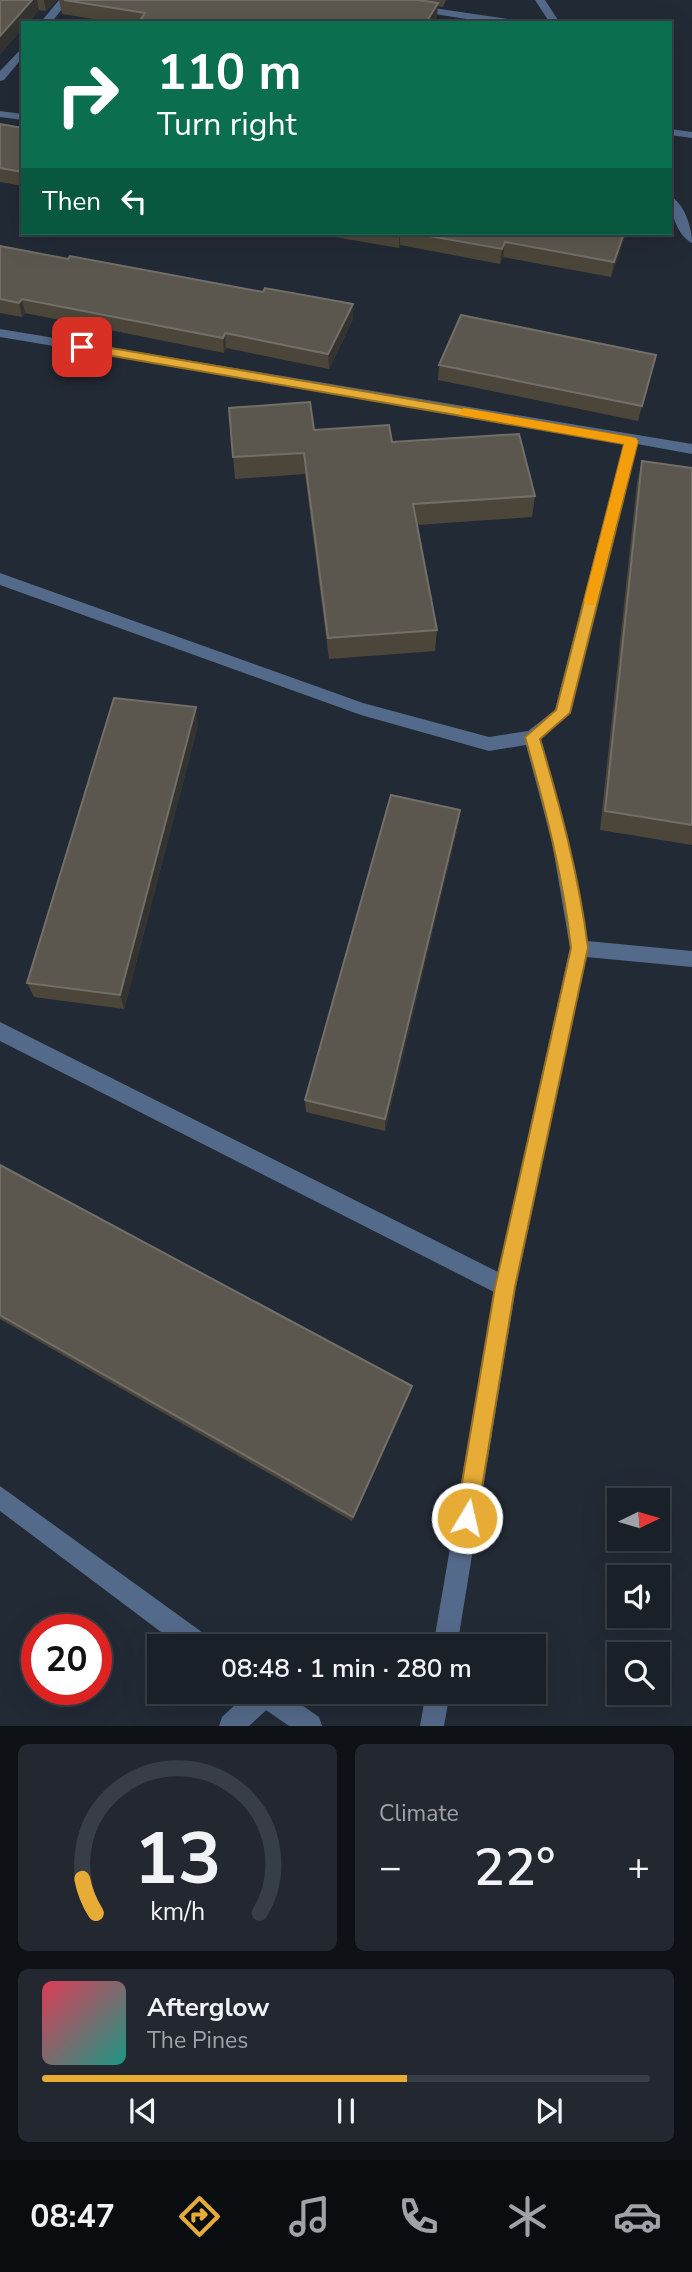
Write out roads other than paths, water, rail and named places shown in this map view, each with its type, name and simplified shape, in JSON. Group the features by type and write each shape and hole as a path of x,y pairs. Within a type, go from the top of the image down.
{"street":[{"path":"47,21 64,0"},
{"path":"540,0 554,21"},
{"path":"399,6 501,21"},
{"path":"0,55 20,54"},
{"path":"0,78 20,54"},
{"path":"0,114 21,117"},
{"path":"672,132 692,135"},
{"path":"672,204 692,239"},
{"path":"0,333 631,441 692,449"},
{"path":"0,579 361,709 489,744 532,737 562,713 631,441"},
{"path":"447,1634 505,1287 579,948 573,892 556,819 532,737"},
{"path":"579,948 692,959"},
{"path":"0,1031 505,1287"},
{"path":"0,1497 184,1634"},
{"path":"231,1726 252,1704"},
{"path":"279,1704 310,1726"},
{"path":"432,1726 436,1704"}]}
